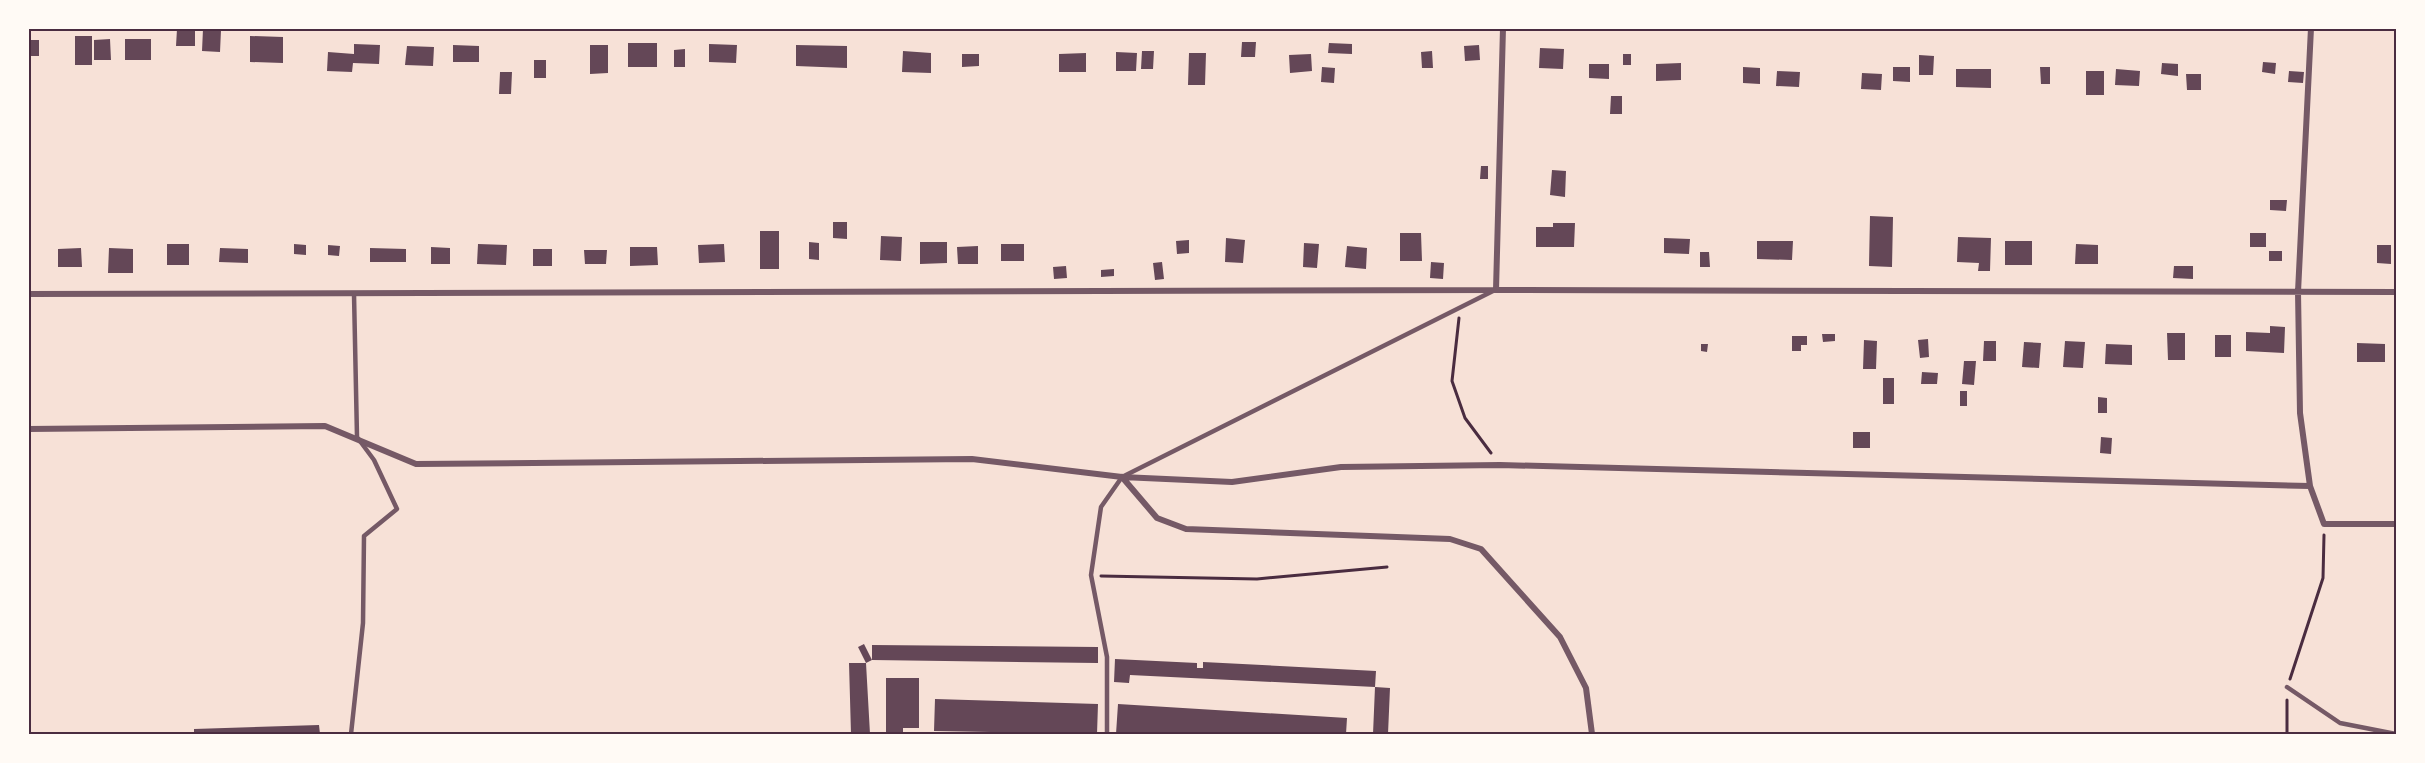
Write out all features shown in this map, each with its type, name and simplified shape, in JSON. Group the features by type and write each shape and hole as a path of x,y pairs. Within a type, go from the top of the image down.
{"street":[{"path":"1496,290 1503,28"},
{"path":"2311,28 2298,292 2300,413 2310,486 2324,524 2397,524"},
{"path":"28,294 1496,290 2397,292"},
{"path":"28,429 325,426 357,437 416,464 972,459 1122,477 1232,482 1341,467 1500,465 2310,486"},
{"path":"1122,477 1157,518 1186,529 1450,539 1481,549 1560,637 1586,688 1592,735"}],"lane":[{"path":"1107,735 1107,657 1090,575 1101,507 1122,477 1496,290"},
{"path":"351,735 363,623 364,536 397,509 374,460 357,437 354,294"},
{"path":"2288,687 2340,723 2397,734"}],"path":[{"path":"1460,308 1452,381 1465,418 1500,465"},
{"path":"2287,735 2288,687 2323,578 2324,524"},
{"path":"1090,575 1257,579 1388,567"}],"building":[{"path":"177,29 195,29 195,46 176,46"},
{"path":"203,29 221,30 220,52 202,51"},
{"path":"75,36 92,36 92,65 75,65"},
{"path":"250,36 283,37 283,63 250,62"},
{"path":"110,39 111,60 94,60 94,40"},
{"path":"125,39 151,39 151,60 125,60"},
{"path":"28,40 39,40 39,56 28,56"},
{"path":"1242,42 1256,42 1255,57 1241,57"},
{"path":"628,43 657,43 657,67 628,67"},
{"path":"1329,43 1352,44 1352,54 1328,53"},
{"path":"354,44 380,45 379,64 353,63 352,72 327,71 328,52 354,54"},
{"path":"709,44 737,45 736,63 709,62"},
{"path":"453,45 479,46 479,62 453,62"},
{"path":"590,45 608,45 608,73 590,74"},
{"path":"796,45 847,46 847,68 796,66"},
{"path":"1479,45 1480,60 1465,61 1464,46"},
{"path":"407,46 434,47 433,66 405,65"},
{"path":"1540,48 1564,49 1563,69 1539,68"},
{"path":"685,49 685,67 674,67 674,50"},
{"path":"903,51 931,53 931,73 902,72"},
{"path":"1142,51 1154,51 1153,69 1141,69"},
{"path":"1432,51 1433,68 1422,68 1421,52"},
{"path":"1116,52 1137,53 1136,71 1116,71"},
{"path":"1086,53 1086,72 1059,72 1059,54"},
{"path":"1189,53 1206,53 1205,85 1188,85"},
{"path":"962,54 979,54 979,66 962,67"},
{"path":"1311,54 1312,71 1290,73 1289,55"},
{"path":"1623,54 1631,54 1631,65 1623,65"},
{"path":"1919,55 1934,56 1933,75 1919,75"},
{"path":"534,60 546,60 546,78 534,78"},
{"path":"2263,62 2276,63 2275,74 2262,72"},
{"path":"1681,63 1681,80 1656,81 1656,64"},
{"path":"2162,63 2178,64 2178,76 2161,74"},
{"path":"1589,64 1609,64 1609,79 1589,78"},
{"path":"1322,67 1335,68 1334,83 1321,82"},
{"path":"1743,67 1760,68 1760,84 1743,83"},
{"path":"1893,67 1910,67 1910,82 1893,81"},
{"path":"2040,67 2050,67 2050,84 2041,84"},
{"path":"1956,69 1991,69 1991,88 1956,87"},
{"path":"2116,69 2140,71 2139,86 2115,85"},
{"path":"1777,71 1800,72 1799,87 1776,86"},
{"path":"2086,71 2104,71 2104,95 2086,95"},
{"path":"2289,71 2304,72 2303,83 2288,82"},
{"path":"500,72 512,72 511,94 499,94"},
{"path":"1862,73 1882,74 1881,90 1861,89"},
{"path":"2186,74 2201,74 2201,90 2187,90"},
{"path":"1611,96 1622,96 1622,114 1610,114"},
{"path":"1481,166 1488,166 1488,179 1480,179"},
{"path":"1552,170 1566,171 1565,197 1550,195"},
{"path":"2270,200 2287,200 2286,211 2270,210"},
{"path":"1870,216 1893,217 1892,267 1869,266"},
{"path":"833,222 847,222 847,239 833,238"},
{"path":"1553,223 1575,223 1574,247 1536,247 1536,227 1553,227"},
{"path":"760,231 779,231 779,269 760,269"},
{"path":"1400,233 1421,233 1422,261 1400,261"},
{"path":"2250,233 2266,233 2266,247 2250,247"},
{"path":"881,236 902,237 901,261 880,260"},
{"path":"1958,237 1991,238 1990,271 1978,271 1979,263 1957,262"},
{"path":"1226,238 1245,240 1243,263 1225,262"},
{"path":"1664,238 1690,239 1689,254 1664,253"},
{"path":"1189,240 1189,253 1177,254 1176,241"},
{"path":"1757,241 1793,241 1792,260 1757,259"},
{"path":"2005,241 2032,241 2032,265 2005,265"},
{"path":"809,242 819,243 819,260 809,259"},
{"path":"920,242 947,242 947,263 920,264"},
{"path":"1304,243 1319,244 1317,268 1303,267"},
{"path":"167,244 189,244 189,265 167,265"},
{"path":"294,244 306,245 306,255 294,254"},
{"path":"478,244 507,245 506,265 477,264"},
{"path":"724,244 725,262 699,263 698,245"},
{"path":"1001,244 1024,244 1024,261 1001,261"},
{"path":"2076,244 2098,245 2098,264 2075,264"},
{"path":"328,245 340,246 339,256 328,255"},
{"path":"2377,245 2391,245 2391,264 2377,263"},
{"path":"978,246 978,264 958,264 957,247"},
{"path":"1347,246 1367,248 1366,269 1345,267"},
{"path":"431,247 450,248 450,264 431,264"},
{"path":"630,247 657,247 658,265 630,266"},
{"path":"81,248 82,267 58,267 58,249"},
{"path":"109,248 133,249 133,273 108,273"},
{"path":"220,248 248,249 248,263 219,262"},
{"path":"370,248 406,249 406,262 370,262"},
{"path":"533,249 552,249 552,266 533,266"},
{"path":"584,250 607,250 606,264 585,264"},
{"path":"2269,251 2282,251 2282,261 2269,261"},
{"path":"1700,252 1709,252 1710,267 1700,267"},
{"path":"1162,262 1164,279 1155,280 1153,263"},
{"path":"1431,262 1444,263 1443,279 1430,278"},
{"path":"1066,266 1067,278 1054,279 1053,267"},
{"path":"2174,266 2193,266 2193,279 2173,278"},
{"path":"1114,269 1114,276 1101,277 1101,270"},
{"path":"2270,326 2285,327 2284,353 2246,351 2246,332 2270,333"},
{"path":"2167,333 2185,333 2185,360 2168,360"},
{"path":"1822,334 1835,334 1835,341 1823,342"},
{"path":"2215,335 2231,335 2231,357 2215,357"},
{"path":"1792,336 1807,336 1807,345 1801,345 1801,351 1792,351"},
{"path":"1928,339 1929,357 1920,358 1918,340"},
{"path":"1864,340 1877,341 1876,369 1863,369"},
{"path":"1984,341 1996,341 1996,361 1983,361"},
{"path":"2065,341 2085,342 2083,368 2063,367"},
{"path":"2024,342 2041,343 2039,368 2022,367"},
{"path":"2357,343 2385,344 2385,362 2357,362"},
{"path":"1701,344 1708,344 1707,352 1701,351"},
{"path":"2106,344 2132,345 2132,365 2105,364"},
{"path":"1964,361 1976,361 1974,385 1962,384"},
{"path":"1922,372 1938,373 1937,384 1921,384"},
{"path":"1883,378 1894,378 1894,404 1883,404"},
{"path":"1960,391 1967,391 1967,406 1960,406"},
{"path":"2098,397 2107,398 2107,413 2098,413"},
{"path":"1853,432 1870,432 1870,448 1853,448"},
{"path":"2101,437 2112,438 2111,454 2100,453"},
{"path":"864,644 872,660 866,663 858,647"},
{"path":"872,645 1098,647 1098,663 872,660"},
{"path":"1115,659 1197,663 1197,668 1203,668 1203,662 1376,671 1375,687 1130,675 1129,683 1114,682"},
{"path":"849,663 866,663 870,734 851,734"},
{"path":"886,678 919,678 919,728 903,728 903,734 886,734"},
{"path":"1375,687 1390,688 1388,734 1373,734"},
{"path":"935,699 1098,704 1097,734 934,731"},
{"path":"1118,704 1347,718 1346,734 1116,734"},
{"path":"319,725 320,734 194,734 194,729"}]}
